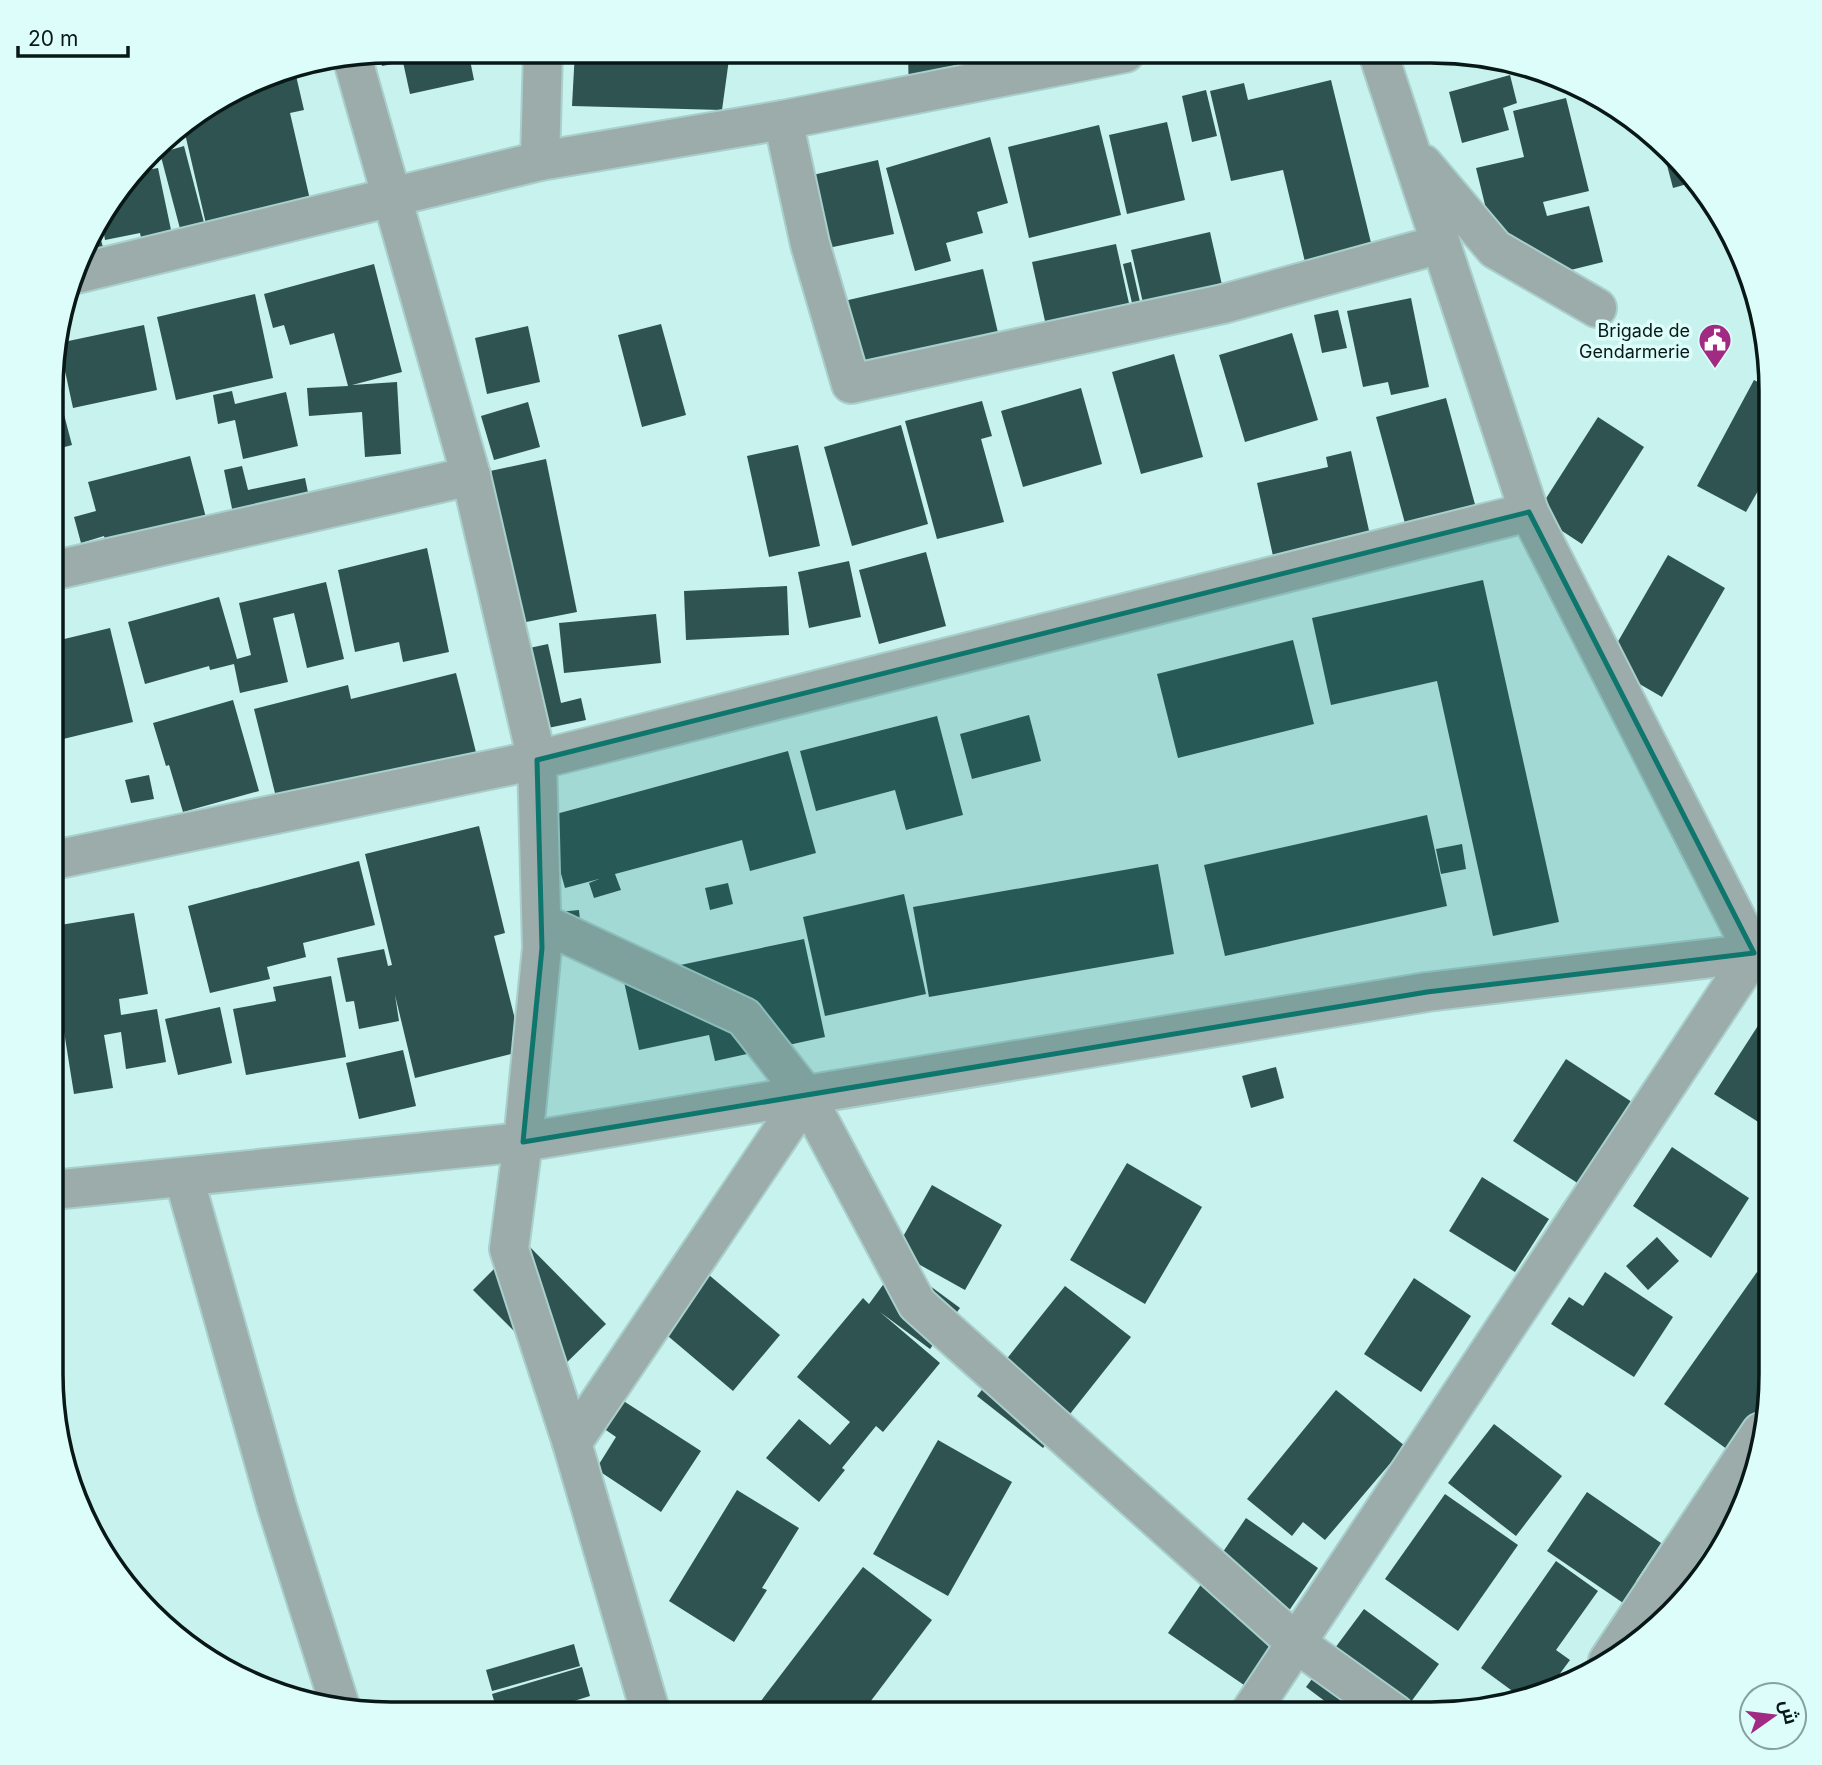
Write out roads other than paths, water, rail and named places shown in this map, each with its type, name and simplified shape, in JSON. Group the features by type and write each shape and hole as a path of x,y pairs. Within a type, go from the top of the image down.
{"street":[{"path":"540,162 542,63"},
{"path":"85,272 540,162 783,120 1074,63"},
{"path":"1381,63 1529,512 1759,946"},
{"path":"354,65 471,476 537,760 542,948 523,1142 509,1249 572,1443 648,1702"},
{"path":"783,120 810,244 851,383 1223,304 1441,244"},
{"path":"1410,149 1495,249 1597,308"},
{"path":"63,568 471,476"},
{"path":"63,858 537,760 1529,512"},
{"path":"542,923 744,1017 806,1096 917,1304 1296,1643 1378,1702"},
{"path":"63,1189 523,1142 1427,992 1759,952"},
{"path":"1257,1702 1759,956"},
{"path":"572,1443 806,1096"},
{"path":"184,1178 277,1507 337,1697"},
{"path":"1621,1641 1751,1447"}],"place":[{"name":"Brigade de Gendarmerie","path":"1715,370"}]}
